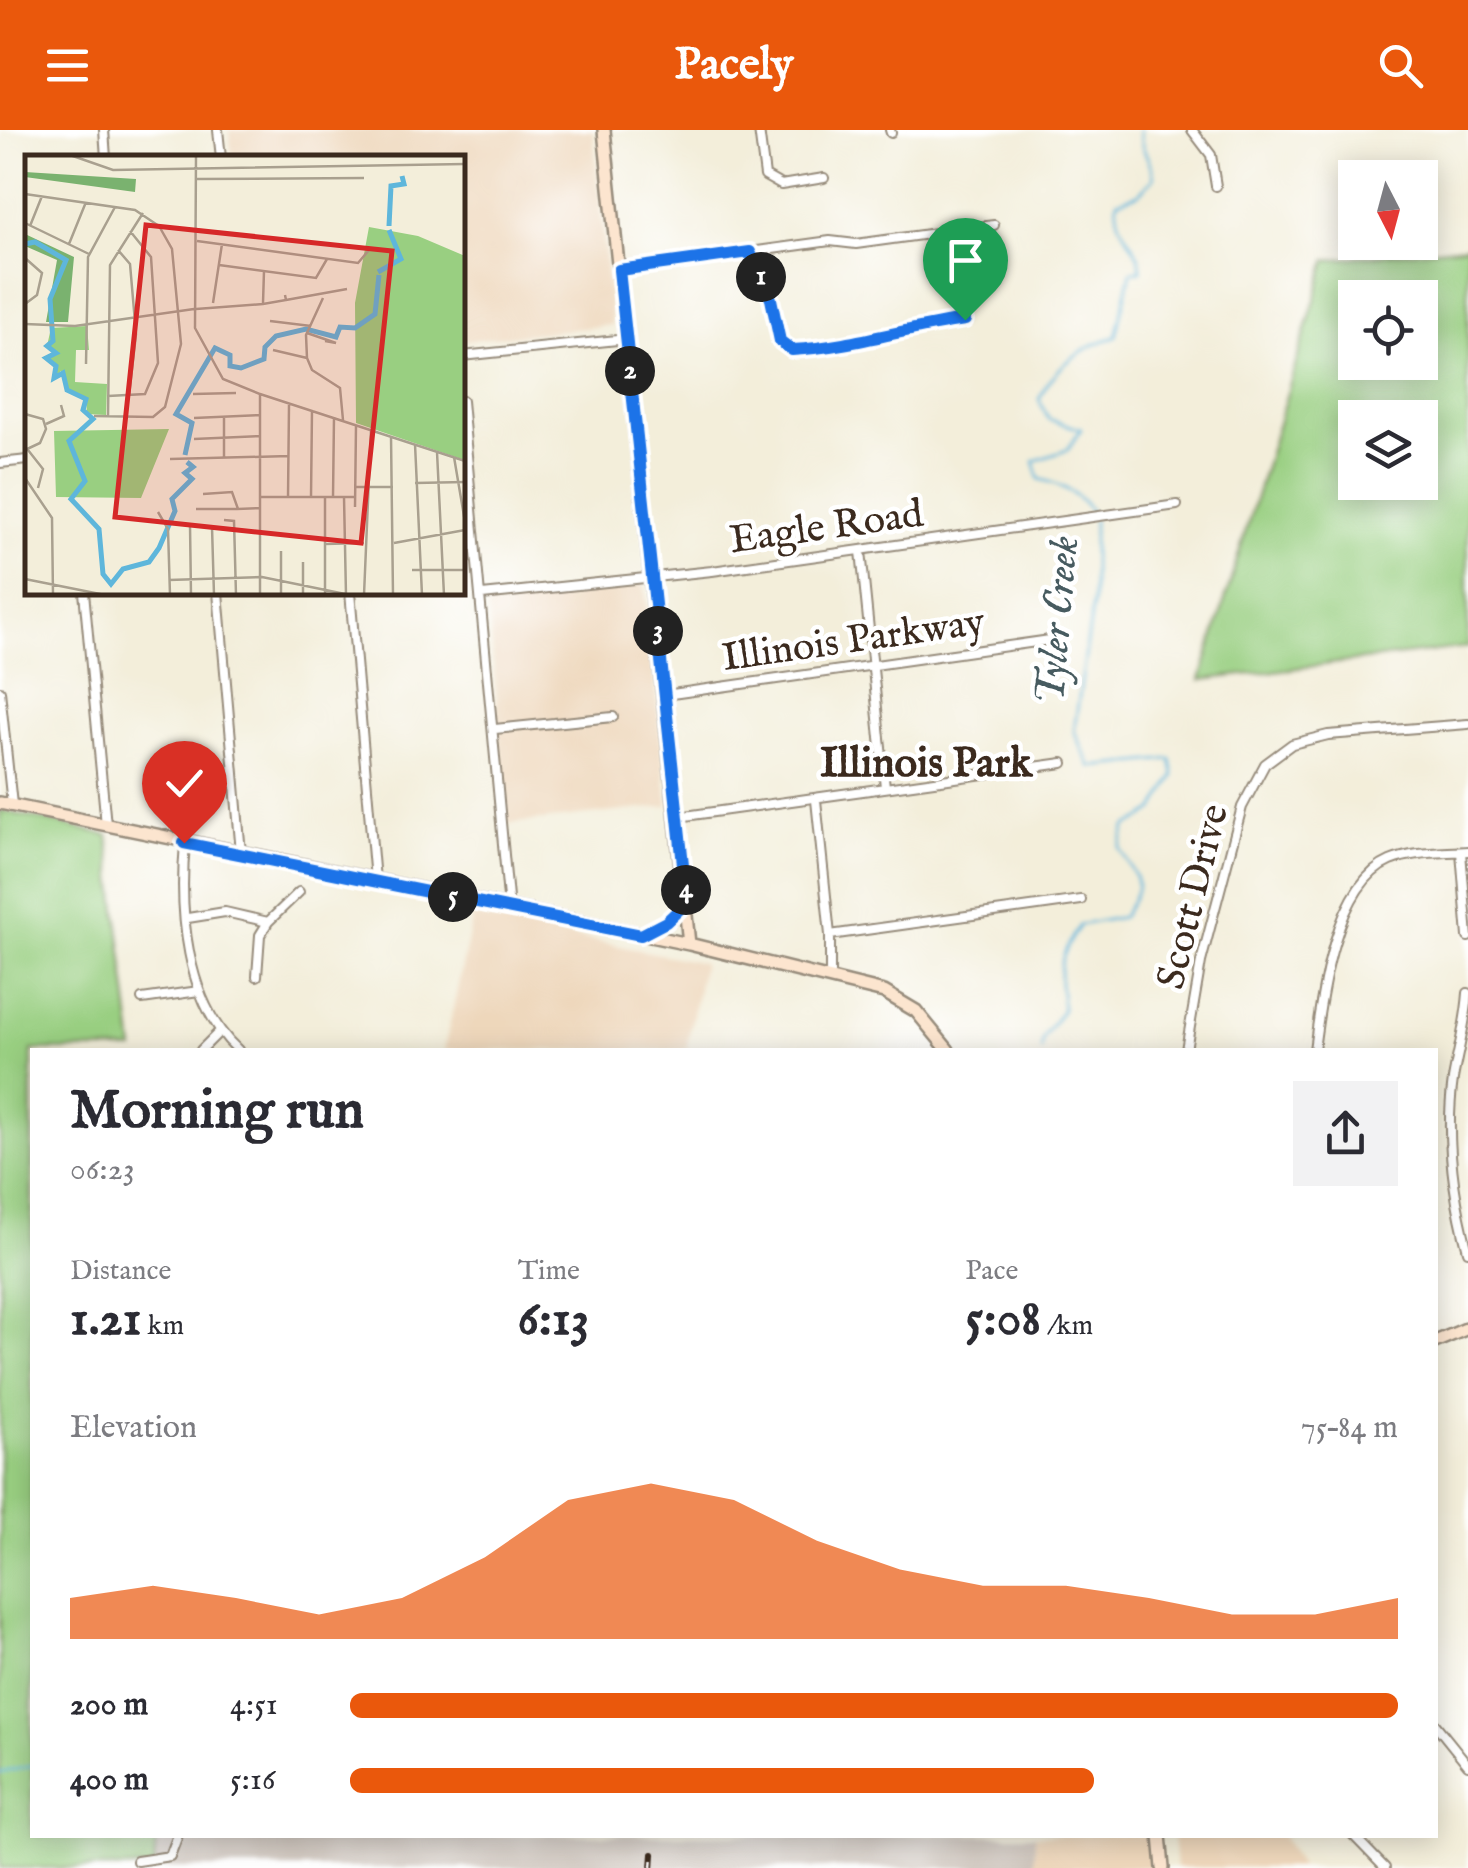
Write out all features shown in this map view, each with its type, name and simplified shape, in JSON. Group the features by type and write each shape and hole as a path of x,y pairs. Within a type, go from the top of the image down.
{"main road":[{"path":"604,130 689,944"},
{"path":"6,805 689,944 830,978 905,1002 946,1048"},
{"path":"641,935 666,922 686,903"},
{"path":"1438,1341 1468,1328"},
{"path":"1160,1838 1163,1868"}],"street":[{"path":"104,130 106,155"},
{"path":"218,130 221,155"},
{"path":"759,130 765,176 781,185 824,178"},
{"path":"1192,130 1211,155 1216,186"},
{"path":"619,270 830,241 850,245 994,226"},
{"path":"750,252 771,299 778,335 786,348 818,349 880,340 895,330 965,320"},
{"path":"465,356 627,339"},
{"path":"465,430 510,908"},
{"path":"0,463 25,460"},
{"name":"Eagle Road","path":"482,594 861,550 1178,505"},
{"path":"861,550 885,787"},
{"path":"84,595 106,825"},
{"path":"218,595 241,853"},
{"path":"350,595 375,880"},
{"name":"Illinois Parkway","path":"665,694 1050,640"},
{"path":"0,690 6,805"},
{"path":"494,729 613,717"},
{"name":"Scott Drive","path":"1187,1048 1201,962 1242,807 1251,784 1268,762 1292,744 1328,735 1468,724"},
{"path":"678,818 1063,763"},
{"path":"816,800 830,935 830,978"},
{"path":"184,843 188,918 198,991 220,1031 236,1048"},
{"path":"1314,1048 1344,912 1358,886 1396,858 1464,851 1468,937"},
{"path":"256,976 260,936 268,922 299,892"},
{"path":"830,935 1082,900"},
{"path":"188,918 225,912 268,922"},
{"path":"142,999 198,991"},
{"path":"1468,994 1453,1079 1450,1138 1453,1182 1468,1250"},
{"path":"202,1048 220,1031"},
{"path":"1438,1728 1468,1765"},
{"path":"137,1861 170,1856 177,1838"},
{"path":"1357,1838 1385,1868"}],"shaded area":[{"path":"229,130 593,130 612,325 465,341 465,155 232,155"},
{"path":"644,584 668,806 507,824 488,602"},
{"path":"473,916 703,963 686,1048 444,1048"},
{"path":"156,1838 1035,1838 1034,1868 154,1868"},
{"path":"1035,1838 1149,1838 1153,1868 1034,1868"},
{"path":"1173,1838 1284,1838 1301,1868 1176,1868"}],"green space":[{"path":"1468,246 1468,647 1201,680 1327,260 1438,260 1438,249"},
{"path":"0,810 108,835 134,1048 30,1048 30,1838 156,1838 154,1868 0,1868"}],"waterway":[{"name":"Tyler Creek","path":"1091,512 1069,491 1039,479 1034,461 1067,450 1081,429 1048,419 1039,399 1052,377 1071,359 1092,345 1116,337 1131,272 1141,271 1137,253 1117,212 1117,201 1138,194 1154,178 1140,130"},
{"name":"Tyler Creek","path":"1041,1048 1043,1038 1063,1009 1060,973 1067,947 1080,925 1122,917 1137,887 1120,848 1126,827 1154,811 1174,776 1171,759 1091,767 1074,731 1093,603 1093,520"},
{"name":"Tyler Creek","path":"0,1773 30,1766"}],"railway":[{"path":"652,1868 653,1854"}],"district":[{"name":"Illinois Park","path":"926,761"}],"route":[{"path":"184,843 641,935 666,922 686,903 685,883 619,270 750,252 771,299 780,341 792,350 880,340 895,330 965,320"}]}
